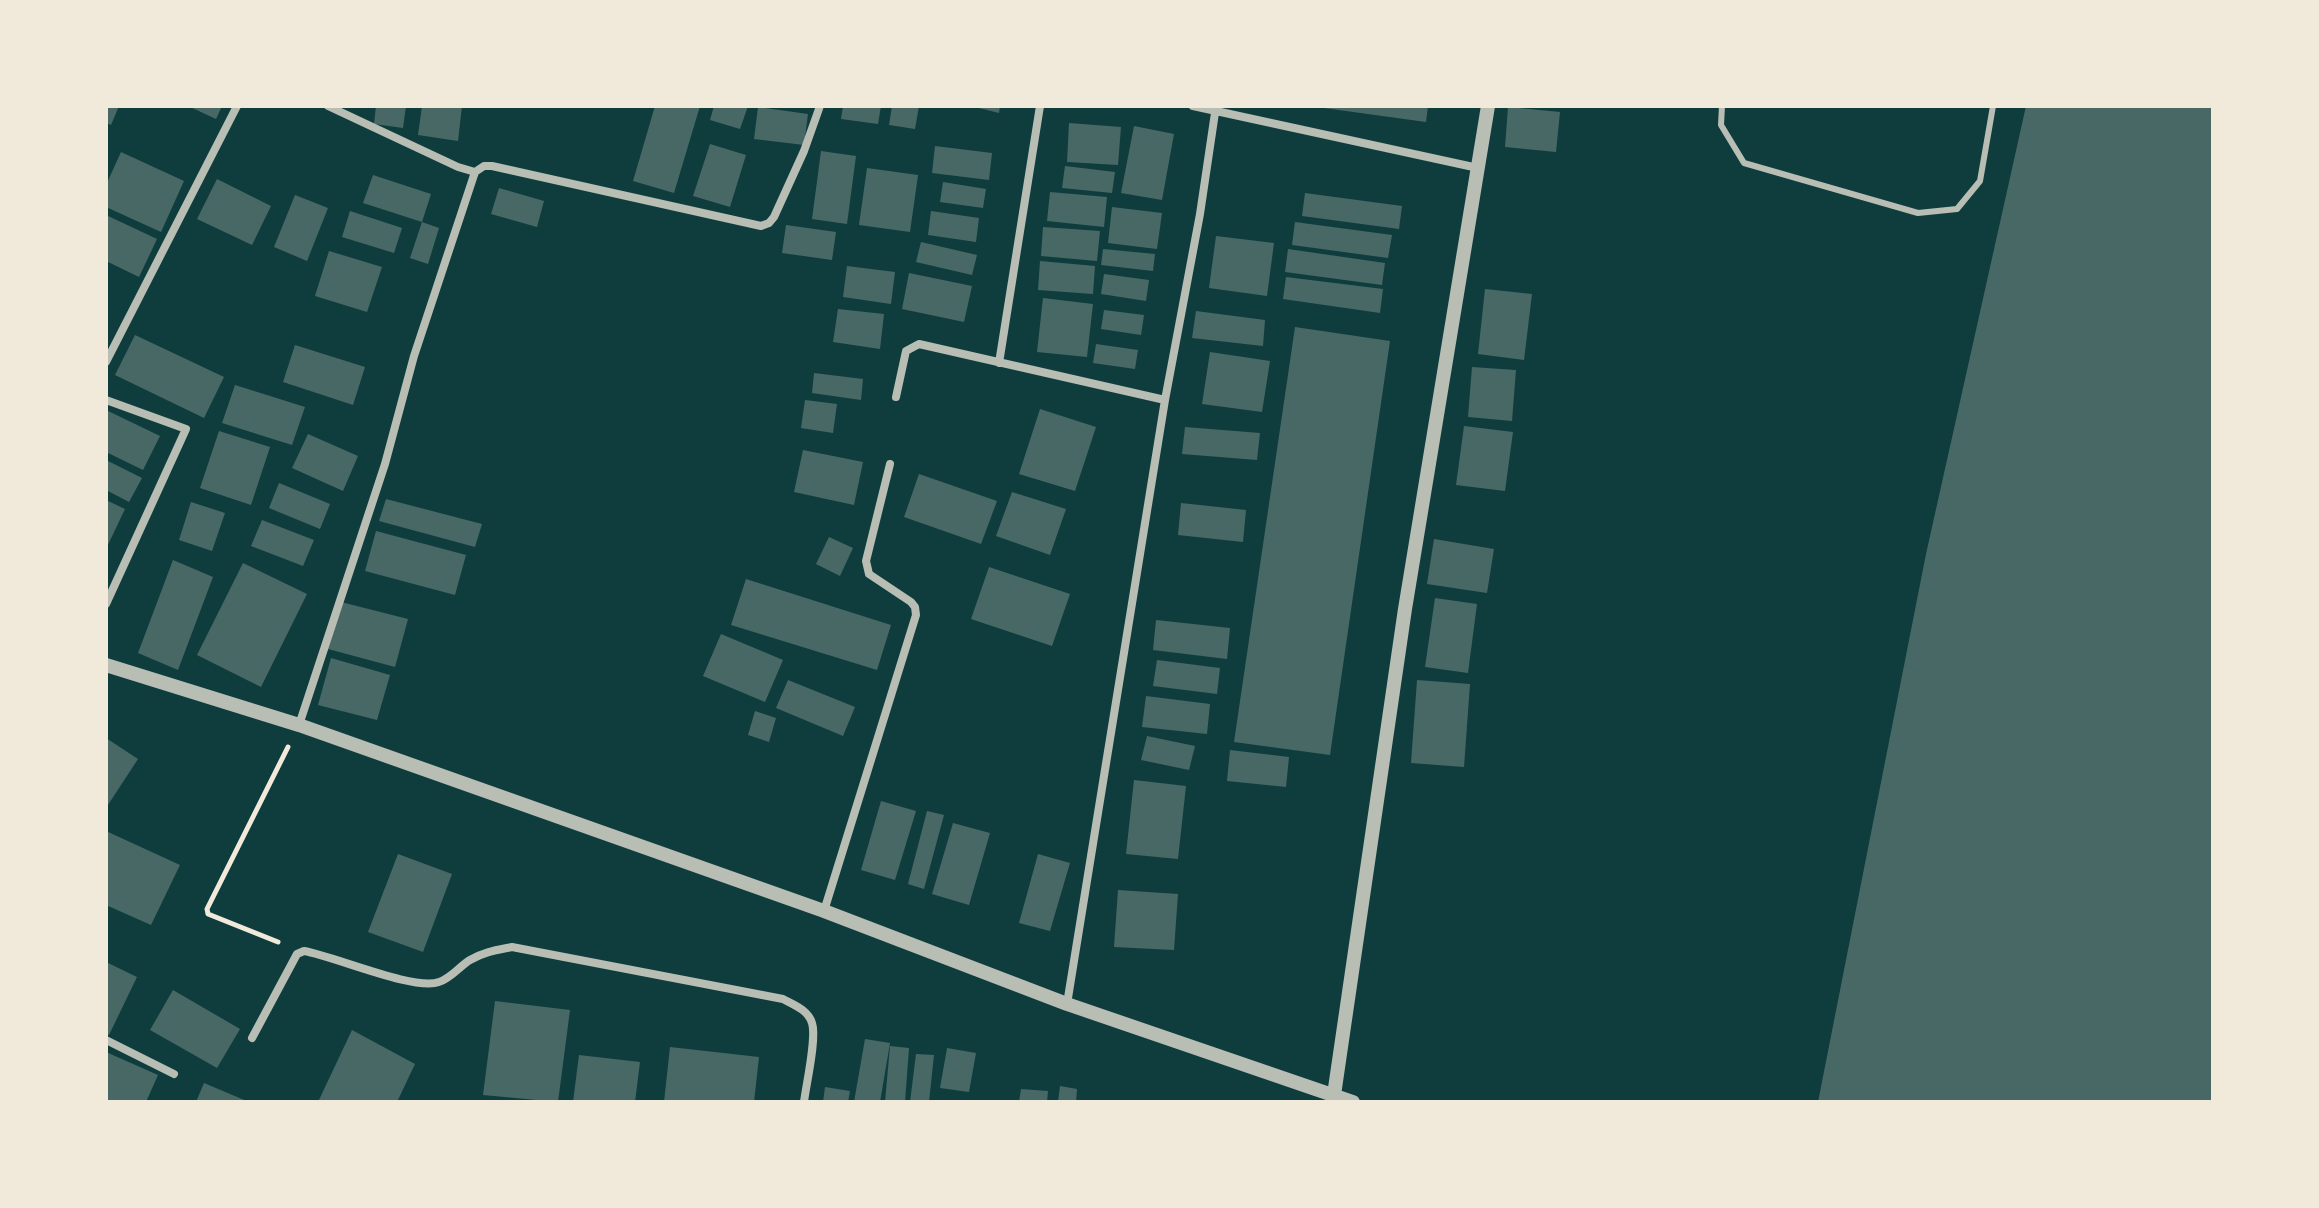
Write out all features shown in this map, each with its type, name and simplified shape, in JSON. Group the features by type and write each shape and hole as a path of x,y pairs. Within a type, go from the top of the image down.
{"street":[{"path":"106,362 237,106"},
{"path":"328,106 348,110 458,167 475,172"},
{"path":"299,725 385,464 414,356 475,172 484,166 492,166 761,226 774,217 804,151 820,106"},
{"path":"999,363 1040,106"},
{"path":"1193,106 1215,108 1478,168"},
{"path":"1333,1098 1405,609 1488,106"},
{"path":"1067,1004 1165,400 1200,214 1215,108"},
{"path":"896,397 906,351 919,344 1165,400"},
{"path":"106,400 186,429 106,604"},
{"path":"824,911 916,615 911,602 869,574 867,567 890,464"},
{"path":"106,665 299,725 824,911 1067,1004 1333,1098 1353,1102"},
{"path":"252,1038 297,954 301,952 307,951 407,981 425,983 440,982 472,958 512,947 783,999 802,1009 812,1023 813,1038 804,1102"},
{"path":"106,1040 174,1074"}],"lane":[{"path":"1722,106 1721,125 1744,163 1918,213 1957,209 1980,181 1993,106"}],"path":[{"path":"299,725 206,911 301,952"}],"building":[{"path":"106,106 119,106 111,125 106,123"},
{"path":"188,106 222,106 216,119"},
{"path":"376,106 406,106 403,128 374,124"},
{"path":"422,106 462,106 458,141 418,135"},
{"path":"655,106 700,106 674,193 633,181"},
{"path":"714,106 748,106 740,129 710,120"},
{"path":"843,106 881,106 878,124 841,119"},
{"path":"892,106 919,106 915,129 889,125"},
{"path":"971,106 1000,106 999,113"},
{"path":"1325,106 1428,106 1426,122"},
{"path":"2026,106 2213,106 2213,1102 1818,1102 1926,554"},
{"path":"758,107 808,114 804,145 754,139"},
{"path":"1508,107 1560,112 1556,152 1505,147"},
{"path":"1069,123 1121,127 1118,165 1067,162"},
{"path":"1134,126 1174,134 1162,200 1121,193"},
{"path":"710,144 746,155 730,207 693,196"},
{"path":"935,146 992,153 989,180 932,173"},
{"path":"821,151 856,156 847,224 812,219"},
{"path":"121,152 184,181 161,232 106,207 106,185"},
{"path":"1065,166 1115,172 1112,193 1062,188"},
{"path":"867,168 918,175 910,232 859,225"},
{"path":"373,175 431,194 422,222 363,203"},
{"path":"217,179 271,206 252,245 197,219"},
{"path":"943,182 986,189 983,208 940,202"},
{"path":"499,188 544,201 537,227 491,214"},
{"path":"1050,192 1107,197 1104,227 1047,221"},
{"path":"1305,193 1402,206 1399,229 1302,216"},
{"path":"295,195 328,208 307,261 274,247"},
{"path":"1112,207 1162,213 1157,249 1108,243"},
{"path":"350,211 402,228 394,253 342,237"},
{"path":"931,211 979,218 976,242 928,235"},
{"path":"106,215 157,239 139,277 106,261"},
{"path":"422,222 439,228 428,264 410,258"},
{"path":"1295,222 1392,235 1388,258 1292,245"},
{"path":"786,225 836,232 832,260 782,253"},
{"path":"1043,227 1100,231 1097,261 1041,256"},
{"path":"1216,236 1274,243 1267,296 1209,288"},
{"path":"921,242 977,255 972,275 916,262"},
{"path":"1103,249 1155,254 1153,271 1101,265"},
{"path":"1288,249 1385,263 1382,285 1285,272"},
{"path":"329,251 382,267 367,312 315,296"},
{"path":"1040,261 1095,266 1093,294 1038,290"},
{"path":"847,266 895,272 891,304 843,297"},
{"path":"909,273 972,286 964,322 902,309"},
{"path":"1104,274 1149,280 1146,301 1101,294"},
{"path":"1286,277 1383,289 1380,313 1283,299"},
{"path":"1485,289 1532,294 1524,360 1478,354"},
{"path":"1043,298 1093,304 1087,357 1037,352"},
{"path":"838,309 884,314 880,349 833,342"},
{"path":"1104,310 1144,315 1141,335 1101,329"},
{"path":"1196,311 1265,320 1263,346 1192,338"},
{"path":"1295,327 1390,341 1330,755 1234,742"},
{"path":"135,335 224,377 204,418 115,375"},
{"path":"1096,344 1138,350 1135,369 1093,363"},
{"path":"295,345 365,367 353,405 283,382"},
{"path":"1210,352 1270,361 1262,412 1202,404"},
{"path":"1472,367 1516,370 1512,421 1468,417"},
{"path":"814,373 863,379 861,400 812,393"},
{"path":"235,385 305,407 292,445 222,423"},
{"path":"805,400 837,404 833,433 801,428"},
{"path":"1040,409 1096,427 1075,491 1019,474"},
{"path":"106,410 160,436 143,470 106,452"},
{"path":"1464,426 1513,432 1505,491 1456,485"},
{"path":"1185,427 1260,433 1257,460 1182,454"},
{"path":"219,431 270,447 251,505 200,488"},
{"path":"308,434 358,456 343,491 292,468"},
{"path":"803,450 863,462 854,505 794,492"},
{"path":"106,460 142,478 129,502 106,490"},
{"path":"919,474 997,501 981,544 904,517"},
{"path":"279,483 330,504 320,529 269,508"},
{"path":"1012,492 1066,509 1050,555 996,536"},
{"path":"386,499 482,524 475,547 379,521"},
{"path":"106,500 125,509 106,549"},
{"path":"191,502 225,513 212,551 179,540"},
{"path":"1181,503 1246,510 1243,542 1178,535"},
{"path":"262,520 314,540 303,566 251,546"},
{"path":"376,531 466,555 455,595 365,571"},
{"path":"829,537 853,548 840,576 816,564"},
{"path":"1434,539 1494,549 1487,593 1427,584"},
{"path":"173,560 213,577 178,670 138,653"},
{"path":"243,563 307,594 261,687 197,655"},
{"path":"989,567 1070,594 1052,646 971,619"},
{"path":"746,579 891,625 877,670 731,625"},
{"path":"1435,598 1477,604 1468,673 1425,667"},
{"path":"341,602 408,619 395,667 328,649"},
{"path":"1156,620 1230,628 1227,659 1153,650"},
{"path":"721,634 783,660 765,702 703,676"},
{"path":"331,658 390,675 377,720 318,705"},
{"path":"1157,660 1220,668 1217,694 1153,686"},
{"path":"788,680 855,707 843,736 776,708"},
{"path":"1417,680 1470,684 1464,767 1411,763"},
{"path":"1146,696 1210,704 1207,734 1142,727"},
{"path":"755,711 776,718 769,742 748,735"},
{"path":"1147,736 1195,746 1189,770 1141,760"},
{"path":"106,738 138,759 106,808"},
{"path":"1230,750 1289,757 1286,787 1227,781"},
{"path":"1134,780 1186,786 1178,859 1126,854"},
{"path":"881,801 916,811 895,880 861,870"},
{"path":"927,811 944,815 924,889 908,884"},
{"path":"953,823 990,833 969,905 932,894"},
{"path":"106,831 180,865 151,925 106,905"},
{"path":"398,854 452,874 423,952 368,932"},
{"path":"1038,854 1070,863 1050,931 1019,923"},
{"path":"1118,890 1178,894 1174,950 1114,947"},
{"path":"106,962 137,977 109,1035 106,1033"},
{"path":"173,990 240,1029 217,1068 150,1030"},
{"path":"495,1001 570,1010 558,1102 483,1095"},
{"path":"352,1030 415,1064 397,1102 318,1102"},
{"path":"865,1039 890,1043 880,1102 854,1102"},
{"path":"890,1046 909,1048 905,1102 885,1102"},
{"path":"670,1047 759,1057 754,1102 664,1102"},
{"path":"947,1048 976,1053 969,1092 940,1088"},
{"path":"106,1052 158,1075 146,1102 106,1102"},
{"path":"916,1054 934,1055 929,1102 910,1102"},
{"path":"579,1055 640,1062 635,1102 573,1102"},
{"path":"204,1083 249,1102 196,1102"},
{"path":"1060,1086 1077,1089 1076,1102 1058,1102"},
{"path":"825,1087 850,1091 848,1102 823,1102"},
{"path":"1021,1089 1048,1091 1047,1102 1019,1102"}]}
